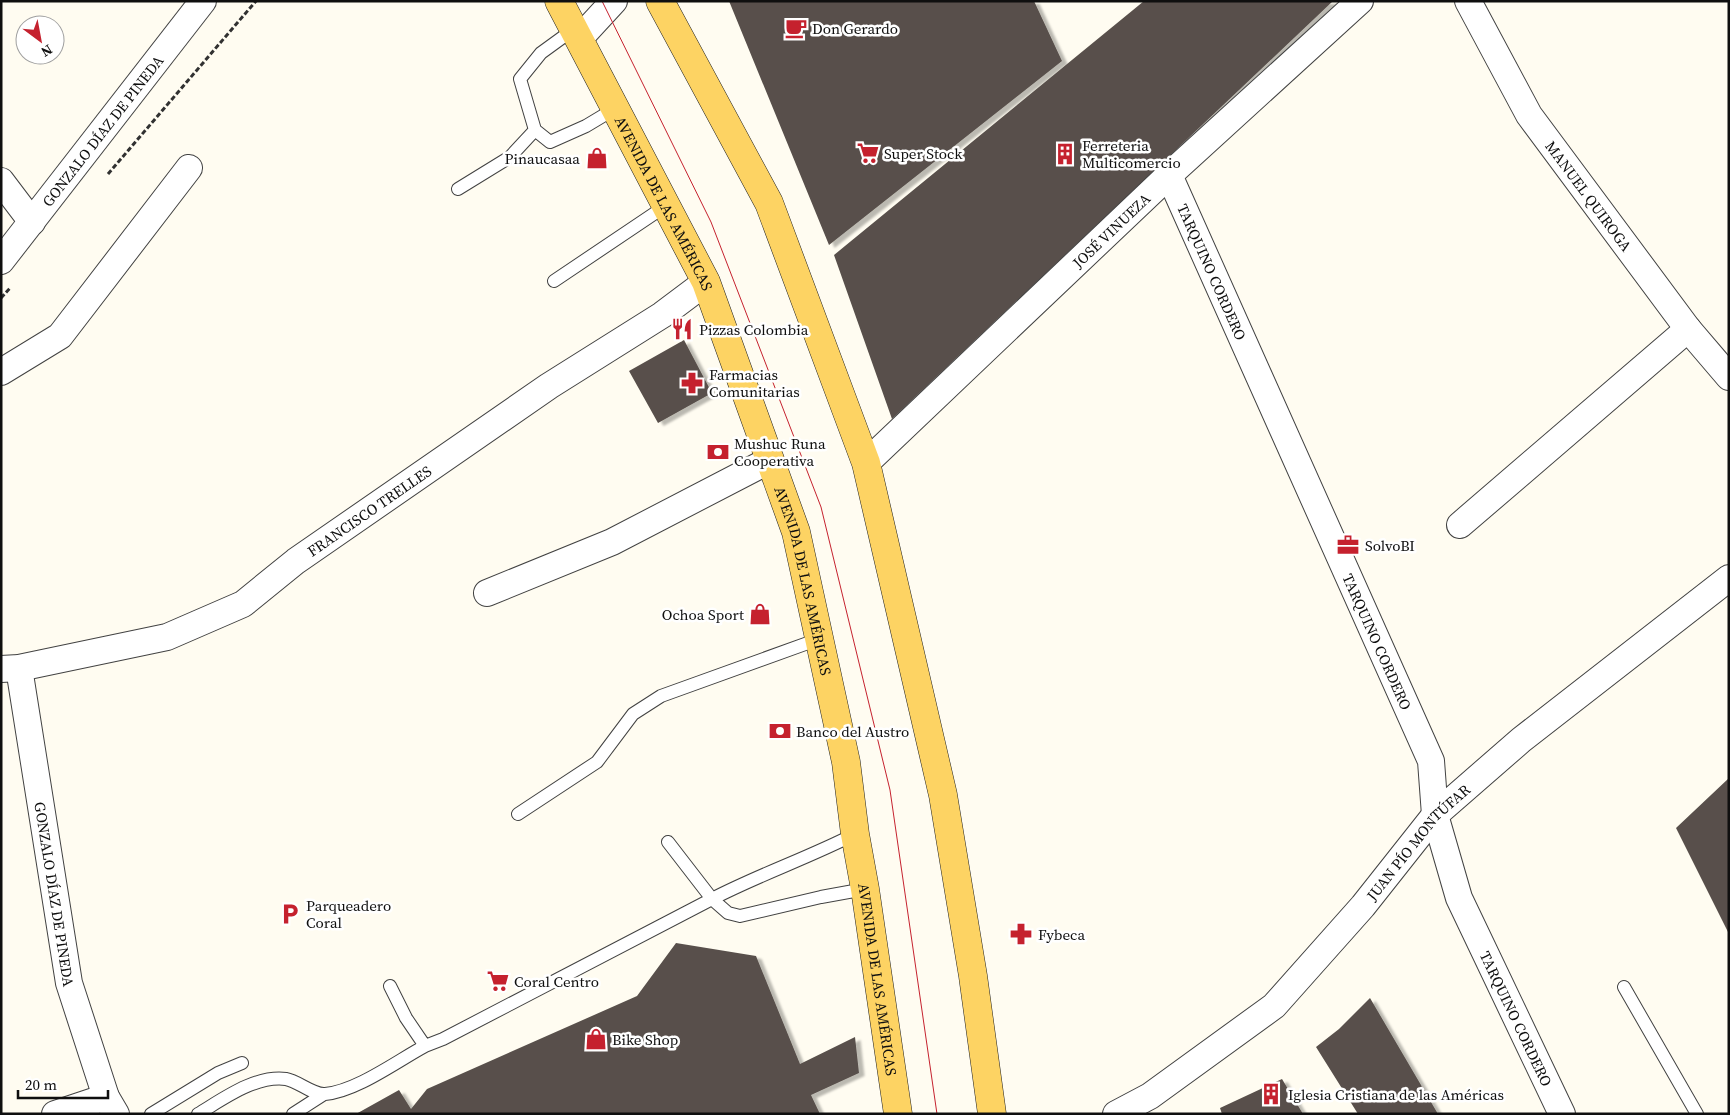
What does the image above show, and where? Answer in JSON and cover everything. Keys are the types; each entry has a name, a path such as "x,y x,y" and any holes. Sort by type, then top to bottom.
{"main road":[{"name":"AVENIDA DE LAS AMÉRICAS","path":"559,1 706,282 796,532 846,762 855,834 865,889 898,1114"},
{"path":"660,1 769,204 866,463 943,794 973,976 992,1114"}],"street":[{"name":"GONZALO DÍAZ DE PINEDA","path":"1,261 204,1"},
{"path":"577,34 614,1"},
{"name":"JOSÉ VINUEZA","path":"866,463 1169,175 1360,1"},
{"name":"MANUEL QUIROGA","path":"1468,1 1528,115 1688,329 1729,377"},
{"path":"1,372 60,336 189,168"},
{"name":"TARQUINO CORDERO","path":"1169,175 1431,761 1435,815 1459,898 1562,1114"},
{"path":"1,181 32,222"},
{"name":"FRANCISCO TRELLES","path":"10,669 167,637 243,604 296,562 549,386 662,315 706,282"},
{"path":"1460,525 1688,329"},
{"path":"487,594 612,542 770,460"},
{"name":"JUAN PÍO MONTÚFAR","path":"1116,1114 1150,1096 1274,1006 1363,906 1435,815 1521,740 1729,578"},
{"name":"GONZALO DÍAZ DE PINEDA","path":"10,669 69,983 111,1105"},
{"path":"55,1114 111,1105"}],"lane":[{"path":"577,34 541,53 520,79 534,130 550,142 586,126 616,108"},
{"path":"458,188 510,157 534,130"},
{"path":"554,281 667,205"},
{"path":"518,814 598,762 633,714 661,696 819,639"},
{"path":"293,1114 324,1094 355,1085 425,1046 444,1039 712,899 779,866 828,848 855,834"},
{"path":"668,842 712,899 728,913 740,916 865,889"},
{"path":"390,986 406,1018 425,1046"},
{"path":"1624,987 1697,1114"},
{"path":"151,1114 218,1072 242,1063"},
{"path":"198,1114 240,1090 274,1080 286,1079 324,1094"}],"path":[{"path":"103,179 256,1"},
{"path":"1,298 14,283"}],"building":[{"name":"Super Stock","path":"729,1 1034,1 1062,61 829,245"},
{"name":"Ferreteria Multicomercio","path":"1144,1 1333,1 892,419 834,255"},
{"path":"684,340 712,393 658,423 629,371"},
{"path":"1729,778 1729,934 1676,828"},
{"path":"676,943 756,956 800,1064 855,1037 859,1073 811,1095 820,1114 356,1114 399,1090 411,1109 427,1089 637,996"},
{"path":"1370,998 1438,1114 1358,1114 1316,1047 1339,1029"},
{"name":"Iglesia Cristiana de las Américas","path":"1282,1079 1303,1114 1222,1114 1220,1108"}],"tram line":[{"path":"602,1 711,222 821,507 890,790 937,1114"}],"place":[{"name":"Don Gerardo","path":"796,28"},
{"name":"Super Stock","path":"868,153"},
{"name":"Ferreteria Multicomercio","path":"1065,154"},
{"name":"Pinaucasaa","path":"597,158"},
{"name":"Pizzas Colombia","path":"682,329"},
{"name":"Farmacias Comunitarias","path":"692,383"},
{"name":"Mushuc Runa Cooperativa","path":"718,452"},
{"name":"SolvoBI","path":"1348,545"},
{"name":"Ochoa Sport","path":"760,614"},
{"name":"Banco del Austro","path":"780,731"},
{"name":"Parqueadero Coral","path":"290,914"},
{"name":"Fybeca","path":"1021,934"},
{"name":"Coral Centro","path":"498,981"},
{"name":"Bike Shop","path":"596,1039"},
{"name":"Iglesia Cristiana de las Américas","path":"1271,1094"}]}
